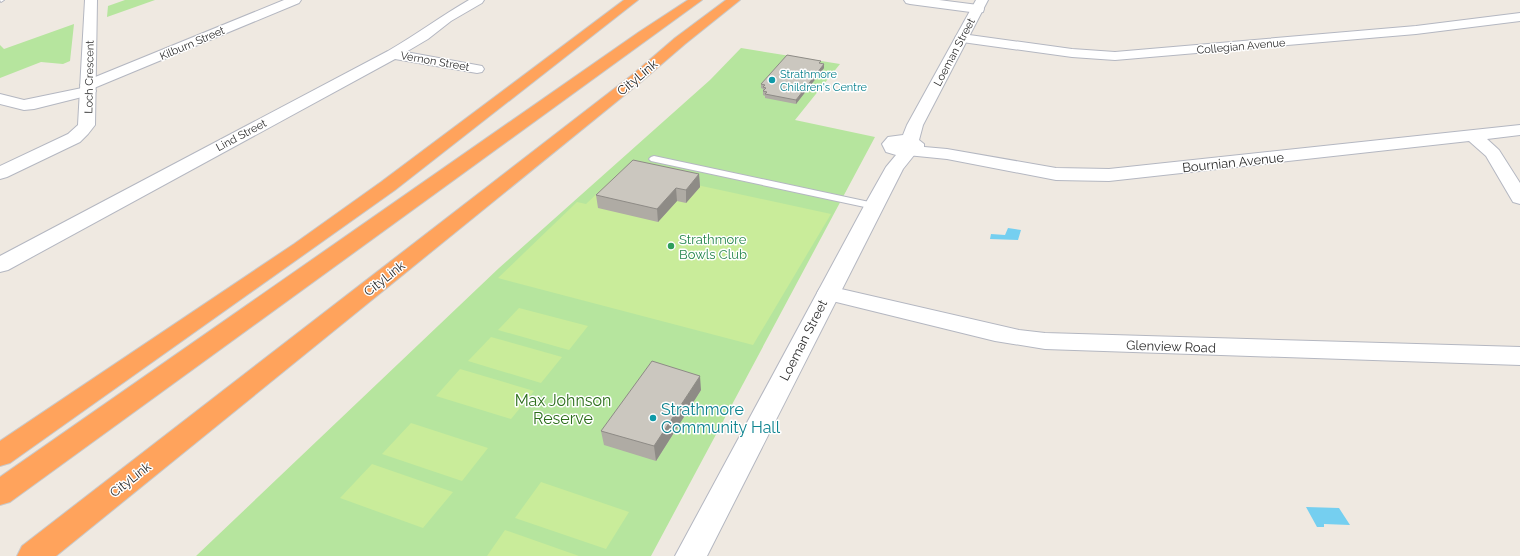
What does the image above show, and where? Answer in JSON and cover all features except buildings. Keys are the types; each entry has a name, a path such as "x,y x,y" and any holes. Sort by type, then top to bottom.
{"highway":[{"path":"0,455 301,248 381,191 632,0"},
{"path":"0,493 644,35 696,0"},
{"name":"CityLink","path":"33,556 636,78 680,41 734,0"}],"street":[{"name":"Loch Crescent","path":"0,173 74,138 83,131 88,124 91,0"},
{"name":"Kilburn Street","path":"38,104 88,88 107,78 295,0"},
{"name":"Lind Street","path":"0,265 393,54 423,36 446,18 478,0"},
{"path":"910,0 980,4"},
{"name":"Loeman Street","path":"691,556 828,293 907,147 980,4"},
{"name":"Collegian Avenue","path":"962,38 1072,53 1115,56 1416,30 1520,17"},
{"name":"Vernon Street","path":"393,54 477,69"},
{"path":"0,99 24,105 38,104 39,109 59,114"},
{"name":"Bournian Avenue","path":"907,147 1074,176 1109,175 1520,130"},
{"path":"1472,135 1493,154 1520,198"},
{"name":"Glenview Road","path":"828,293 995,333 1045,341 1520,356"}],"lane":[{"path":"654,159 874,206"}],"green space":[{"path":"125,0 155,0 107,17 108,6"},
{"path":"74,24 70,61 63,64 41,62 0,78 0,45 4,49"},
{"name":"Max Johnson Reserve","path":"741,48 840,64 795,120 875,137 651,556 196,556 499,268 710,80"},
{"name":"Strathmore Bowls Club","path":"623,169 831,214 753,345 498,278 577,202 586,204"},
{"path":"519,308 588,326 569,350 498,330"},
{"path":"491,337 562,357 541,383 468,361"},
{"path":"460,369 534,391 511,419 436,396"},
{"path":"411,423 488,448 462,481 382,454"},
{"path":"372,464 453,492 423,528 340,498"},
{"path":"541,482 629,512 606,549 515,518"},
{"path":"505,530 579,556 487,556"}],"water":[{"path":"1008,228 1021,230 1018,240 990,239 991,234 1005,235"},
{"path":"1306,507 1339,508 1350,525 1324,524 1324,527 1317,527"}],"place":[{"name":"Strathmore Children's Centre","path":"772,80"},
{"name":"Strathmore Bowls Club","path":"671,246"},
{"name":"Strathmore Community Hall","path":"653,418"}]}
